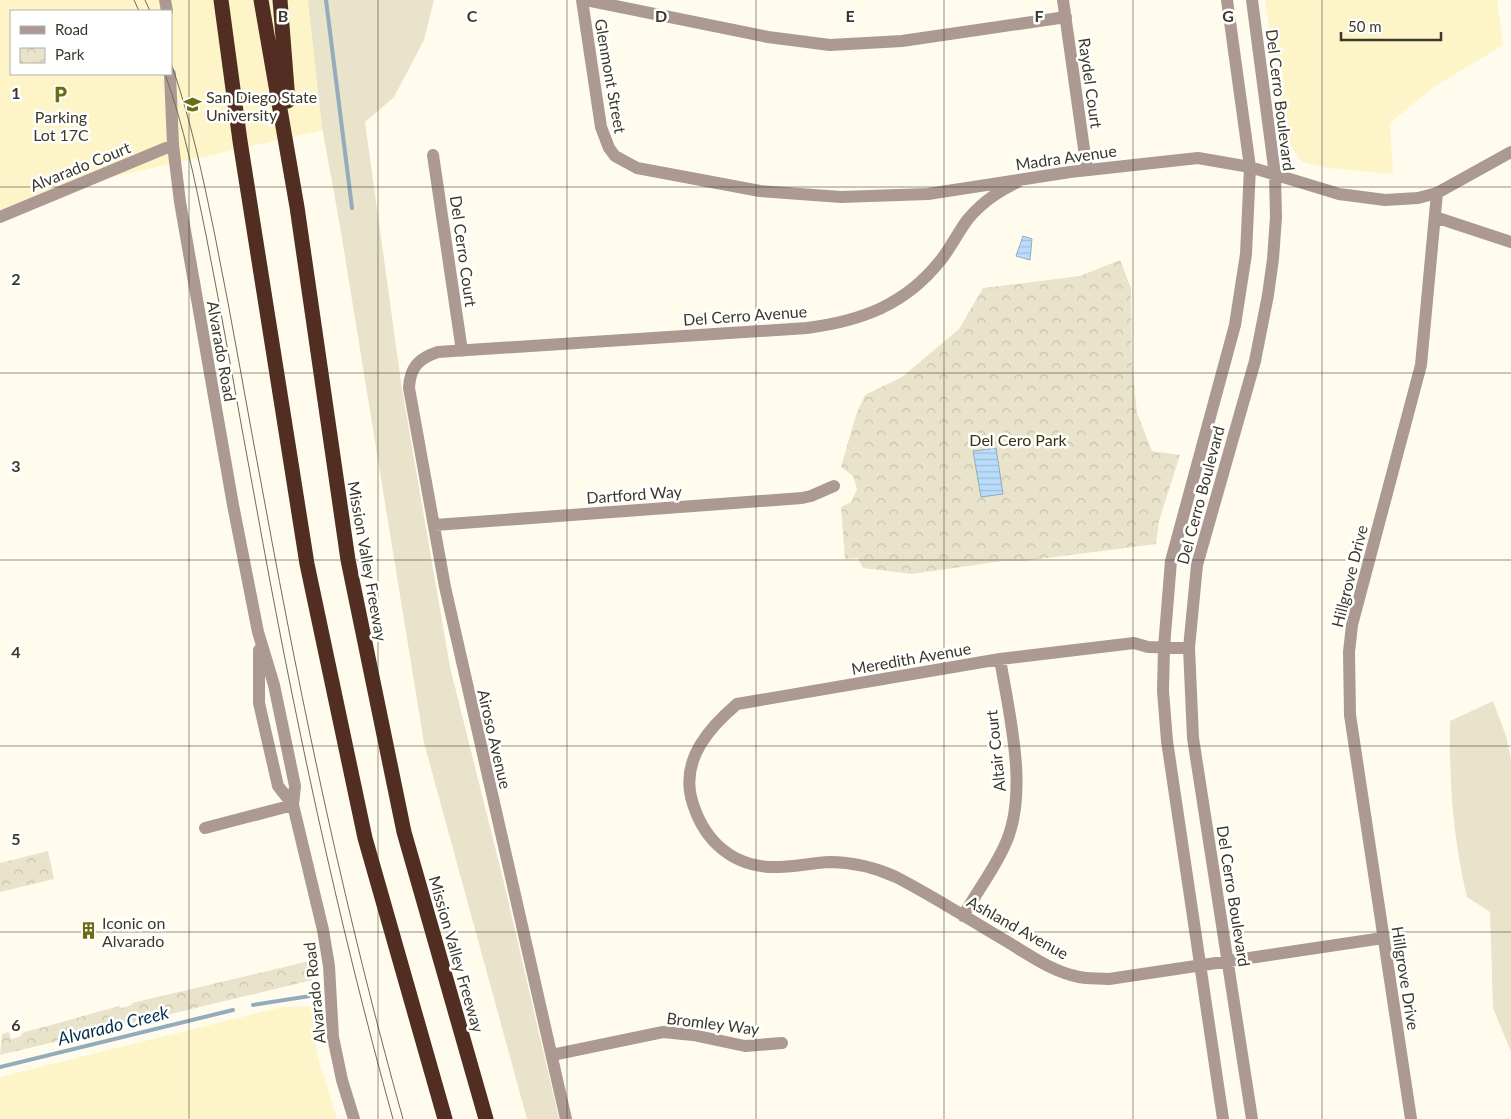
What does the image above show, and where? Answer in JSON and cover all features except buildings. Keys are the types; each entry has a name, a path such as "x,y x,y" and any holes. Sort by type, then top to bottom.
{"highway":[{"path":"212,0 228,47"},
{"path":"221,0 240,141 307,564 364,838 445,1119"},
{"name":"Mission Valley Freeway","path":"261,0 297,207 346,551 404,832 486,1119"},
{"path":"280,0 297,207"}],"street":[{"name":"Glenmont Street","path":"582,0 601,127 607,144 615,156"},
{"path":"586,0 768,37 830,45 902,40 1066,17"},
{"name":"Raydel Court","path":"1063,0 1087,170"},
{"name":"Del Cerro Boulevard","path":"1223,1119 1167,741 1163,691 1164,647 1171,561 1235,325 1246,254 1250,167 1227,0"},
{"name":"Del Cerro Boulevard","path":"1252,0 1275,175 1276,217 1268,296 1255,361 1197,565 1189,648 1193,738 1252,1119"},
{"name":"Alvarado Road","path":"170,75 173,145 180,202 232,505 258,632 274,685 295,786 293,805 323,930 329,966 333,1037 342,1080 354,1119"},
{"name":"Alvarado Court","path":"0,217 173,145"},
{"name":"Madra Avenue","path":"615,156 637,168 760,191 803,195 868,197 928,194 1087,170 1198,158 1250,167 1339,194 1385,200 1418,198 1437,193 1511,152"},
{"name":"Del Cerro Court","path":"433,156 462,351"},
{"name":"Del Cerro Avenue","path":"416,364 438,352 807,328 850,321 885,307 916,285 942,259 978,208 990,197 1024,179"},
{"name":"Hillgrove Drive","path":"1411,1119 1350,715 1349,652 1352,625 1421,365 1437,193"},
{"path":"1435,217 1511,242"},
{"name":"Airoso Avenue","path":"416,364 409,377 409,388 457,642 566,1119"},
{"name":"Dartford Way","path":"435,525 802,498 812,496 834,486"},
{"name":"Alvarado Road","path":"258,632 259,703 278,786 293,805"},
{"name":"Meredith Avenue","path":"689,786 693,761 700,743 716,722 737,704 1000,659 1134,643 1189,648"},
{"name":"Altair Court","path":"963,916 1005,846 1016,808 1017,775 1000,659"},
{"name":"Ashland Avenue","path":"689,786 696,816 704,832 731,856 756,865 771,867 832,862 864,866 895,877 1048,966 1078,977 1109,978 1383,938"},
{"path":"205,828 293,805"},
{"name":"Bromley Way","path":"552,1055 663,1032 694,1035 745,1046 761,1047 782,1043"}],"shaded area":[{"name":"San Diego State University","path":"0,0 434,0 394,97 365,121 76,185 0,217"},
{"path":"1265,0 1497,0 1503,45 1431,89 1390,123 1393,174 1327,168 1302,162 1285,138"},
{"path":"311,1006 318,1058 337,1119 0,1119 0,1077 282,1007"}],"green space":[{"path":"308,0 434,0 424,40 394,97 365,122 402,389 450,667 504,883 559,1119 527,1119 424,743 340,226 322,127"},
{"name":"Del Cero Park","path":"1120,260 1131,288 1132,365 1137,413 1152,451 1180,455 1159,521 1156,544 1024,561 1002,561 912,574 863,568 858,558 845,559 841,507 851,502 857,489 853,476 841,467 856,415 865,395 902,377 959,329 983,288 1080,276"},
{"path":"1493,701 1506,736 1511,759 1511,1052 1493,1008 1490,912 1467,897 1458,854 1451,788 1450,721"},
{"path":"48,851 54,879 0,892 0,863"},
{"path":"310,961 312,980 0,1055 2,1034 9,1032 11,1039 19,1037 24,1032 120,1006 121,1008 132,1005 132,1003"}],"water":[{"path":"1023,236 1032,239 1030,260 1016,256"},
{"path":"996,448 1003,494 981,497 973,451"}],"waterway":[{"path":"326,0 352,208"},
{"name":"Alvarado Creek","path":"253,1005 310,996"},
{"name":"Alvarado Creek","path":"0,1067 233,1010"}],"tram line":[{"path":"134,0 139,10"},
{"path":"145,0 150,10"},
{"path":"172,66 191,127 201,170 310,736 344,890 403,1119"},
{"path":"165,75 183,134 202,215 270,582 317,814 353,967 393,1119"}],"place":[{"name":"Parking Lot 17C","path":"61,95"},
{"name":"San Diego State University","path":"192,105"},
{"name":"Iconic on Alvarado","path":"88,931"}]}
